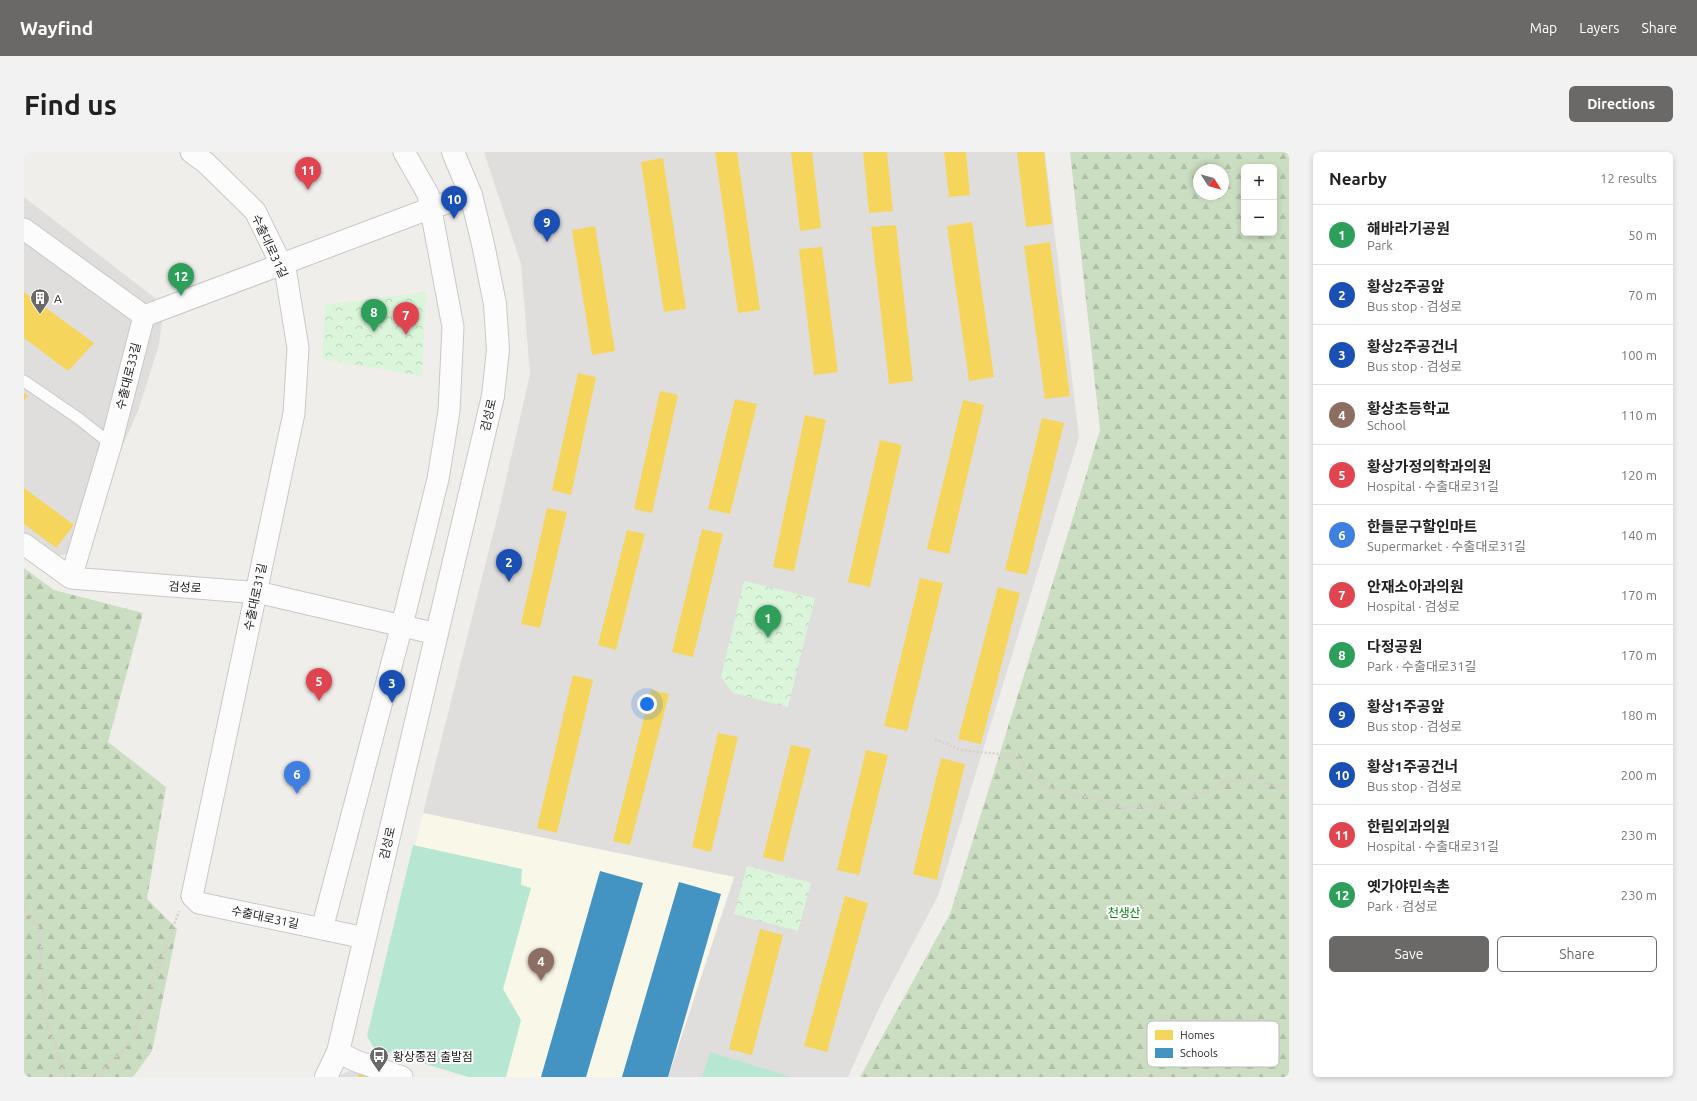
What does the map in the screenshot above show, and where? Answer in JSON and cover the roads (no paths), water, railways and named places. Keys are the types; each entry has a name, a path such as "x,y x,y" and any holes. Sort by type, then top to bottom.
{"street":[{"name":"수출대로31길","path":"190,152 206,163 255,211 286,274 298,348 294,406 192,896 199,903 365,938"},
{"path":"322,929 402,625 438,479 449,411 453,327 428,194 404,152"},
{"name":"검성로","path":"326,1077 338,1052 493,396 498,350 495,304 471,195 454,152"},
{"path":"24,229 144,316 431,208 471,195"},
{"name":"수출대로33길","path":"71,578 111,444 144,316"},
{"path":"24,544 71,578"},
{"name":"검성로","path":"71,578 256,592 437,634"},
{"path":"338,1052 356,1061 402,1077"}],"lane":[{"path":"24,381 78,418 111,444"}],"place":[{"name":"한림외과의원","path":"308,190"},
{"name":"황상1주공건너","path":"454,219"},
{"name":"황상1주공앞","path":"547,242"},
{"name":"옛가야민속촌","path":"181,296"},
{"name":"A","path":"40,315"},
{"name":"다정공원","path":"374,332"},
{"name":"안재소아과의원","path":"406,335"},
{"name":"황상2주공앞","path":"509,582"},
{"name":"해바라기공원","path":"768,638"},
{"name":"황상가정의학과의원","path":"319,701"},
{"name":"황상2주공건너","path":"392,703"},
{"name":"한들문구할인마트","path":"297,794"},
{"name":"황상초등학교","path":"541,981"},
{"name":"황상종점 출발점","path":"379,1073"}],"park label":[{"name":"천생산","path":"1124,912"}]}
